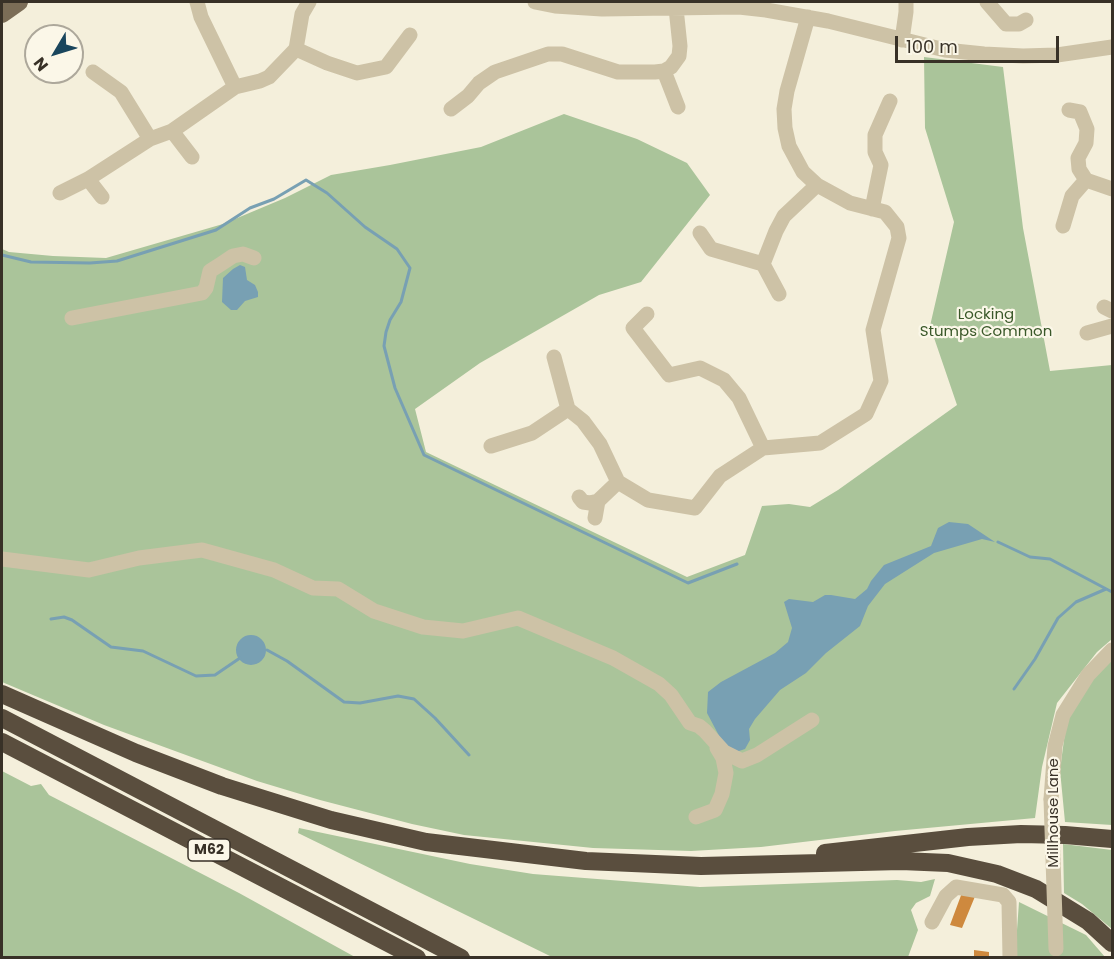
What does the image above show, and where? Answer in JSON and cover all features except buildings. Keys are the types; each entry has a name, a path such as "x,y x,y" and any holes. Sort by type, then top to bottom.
{"highway":[{"path":"2,694 136,753 222,786 331,820 426,842 586,861 737,866 901,861 948,863 997,874 1036,890 1088,921 1113,943"},
{"name":"M62","path":"2,718 461,957"},
{"name":"M62","path":"2,742 417,957"},
{"path":"668,864 815,854 1021,834 1113,839"}],"main road":[{"path":"2,14 19,2"}],"street":[{"path":"197,2 201,17 235,87"},
{"path":"60,193 150,140 172,131 235,87 269,77 296,49 302,14 309,2"},
{"path":"535,2 555,6 748,8 808,16 945,50 1023,56 1070,54 1113,47"},
{"path":"902,40 906,2"},
{"path":"987,2 1002,28 1026,20"},
{"path":"451,109 468,96 479,83 495,72 548,54 562,54 618,72 664,71 671,67 679,56 676,8"},
{"path":"554,357 568,409 583,421 600,444 618,482 648,500 695,508 720,476 763,448 820,443 866,414 880,381 873,330 899,238 897,227 885,212 850,203 817,185 803,172 795,159 785,128 784,110 808,16"},
{"path":"296,49 357,73 386,66 410,36"},
{"path":"664,71 678,107"},
{"path":"93,72 122,92 150,140"},
{"path":"872,209 881,165 875,152 875,135 890,101"},
{"path":"1070,110 1080,112 1086,129 1086,143 1078,158 1079,169 1086,180 1113,189"},
{"path":"172,131 192,157"},
{"path":"88,178 102,197"},
{"path":"1063,226 1072,196 1086,180"},
{"path":"763,264 784,216 817,185"},
{"path":"700,233 711,249 763,264 779,294"},
{"path":"72,318 202,292 206,288 210,271 216,267 233,256 243,254 254,258"},
{"path":"647,314 633,328 669,375 700,368 724,380 739,398 763,448"},
{"path":"1087,333 1113,326"},
{"path":"491,446 532,434 568,409"},
{"path":"595,518 598,501 618,482"},
{"path":"579,497 583,502 598,501"},
{"path":"2,560 89,570 139,558 202,550 274,570 313,588 338,589 374,612 423,627 464,631 518,618 613,658 659,684 690,723 705,731 723,758 726,773 725,784 715,810 696,817"},
{"name":"Millhouse Lane","path":"1057,953 1051,799 1055,746 1063,715 1088,675 1113,650"},
{"path":"716,745 733,758 750,759 812,720"},
{"path":"932,922 946,896 956,887 1003,895 1010,902 1010,957"}],"green space":[{"name":"Locking Stumps Common","path":"924,57 1003,67 1023,228 1050,371 1112,365 1112,639 1097,652 1057,703 1042,767 1035,818 895,831 761,847 691,851 593,848 464,835 320,800 257,781 104,725 2,682 2,249 9,252 53,256 106,258 223,224 285,198 331,175 481,147 564,114 637,139 687,163 710,195 641,282 599,295 480,363 415,409 426,452 687,577 745,555 762,506 789,504 810,507 838,490 957,405 930,326 954,222 925,128"},
{"path":"1112,658 1112,825 1065,822 1060,770 1067,717 1097,671"},
{"path":"2,771 31,786 41,784 49,795 239,893 355,957 2,957"},
{"path":"299,828 470,864 533,874 700,887 897,880 921,882 935,879 930,896 916,903 911,910 918,930 908,957 552,957 298,833"},
{"path":"1063,844 1112,850 1112,929 1082,904 1064,893"},
{"path":"1019,902 1086,935 1105,957 1015,958"}],"water":[{"path":"240,265 245,267 247,280 255,285 258,297 245,301 237,310 231,310 222,302 223,278"},
{"path":"949,522 968,524 995,542 982,539 934,553 885,584 868,606 860,626 826,653 806,673 780,690 755,719 749,729 750,740 745,749 736,752 725,747 707,713 708,692 721,682 775,653 788,642 792,628 784,602 789,599 813,602 825,595 855,599 867,589 884,565 931,546 938,528"},
{"path":"251,635 261,640 266,650 261,660 251,665 241,660 236,650 241,640"}],"waterway":[{"path":"2,255 31,262 117,261 216,230 250,208 274,199 306,180 327,193 365,227 397,249 410,268 401,302 390,320 384,346 395,388 424,455 688,583 737,564"},
{"path":"998,542 1030,557 1050,559 1112,592"},
{"path":"1014,689 1035,659 1058,618 1076,602 1106,589"},
{"path":"51,619 64,617 72,620 111,647 143,651 196,676 215,675 240,658"},
{"path":"267,650 287,661 344,702 360,703 398,696 414,699 469,755"}]}
